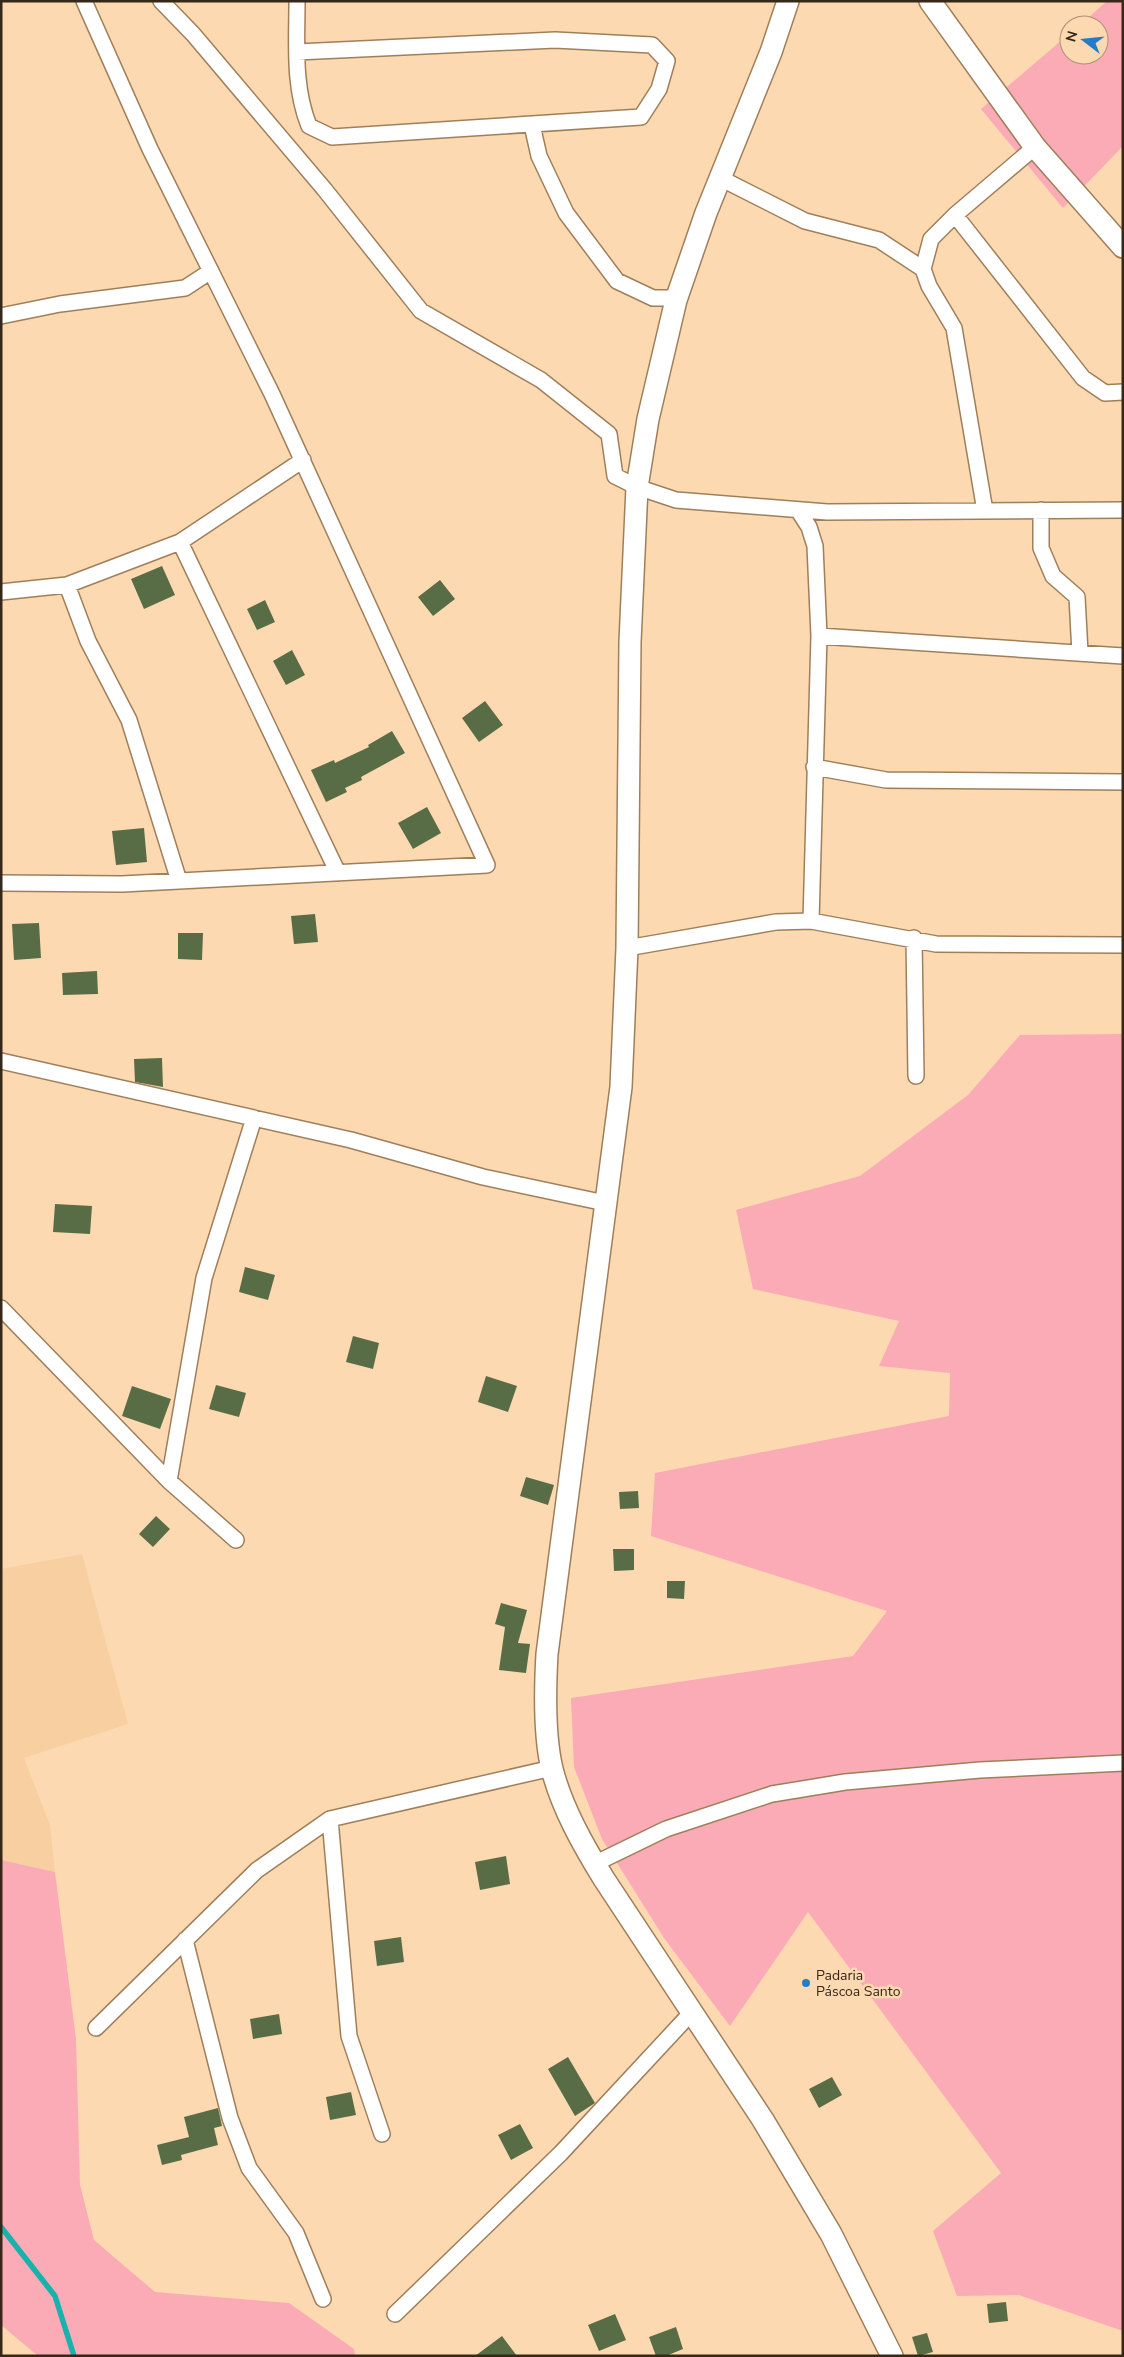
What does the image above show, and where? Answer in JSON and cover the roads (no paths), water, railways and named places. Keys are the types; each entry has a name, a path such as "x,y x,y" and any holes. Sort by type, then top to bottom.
{"street":[{"path":"1,883 122,884 487,865 303,460 150,149 84,1"},
{"path":"161,1 193,34 319,183 421,312 541,380 602,428 609,434 616,476 637,487 676,500 798,510 828,512 1123,510"},
{"path":"296,1 296,74 301,106 309,126 332,137 641,117 659,89 667,60 652,45 555,40 297,52"},
{"path":"788,1 771,52 720,178 676,300 648,419 637,487 630,642 627,948 621,1087 547,1654 545,1700 552,1768 568,1813 594,1864 763,2120 831,2234 892,2356"},
{"path":"930,1 1035,147 1123,247"},
{"path":"532,125 539,156 566,214 617,281 653,298 676,300"},
{"path":"985,511 954,328 929,286 923,269 931,240 955,215 1035,147"},
{"path":"720,178 805,221 878,240 923,269"},
{"path":"955,215 1084,378 1105,393 1123,392"},
{"path":"1,316 60,304 185,288 211,270"},
{"path":"1,592 67,585 180,542 303,460"},
{"path":"798,510 809,527 815,546 819,636 811,921"},
{"path":"1041,510 1041,548 1053,576 1077,598 1080,653"},
{"path":"180,542 338,873"},
{"path":"67,585 88,641 129,720 179,881"},
{"path":"819,636 1123,656"},
{"path":"814,767 886,780 1123,782"},
{"path":"627,948 776,922 811,921 854,927 883,935 914,938 936,944 1123,946"},
{"path":"914,938 916,1076"},
{"path":"1,1061 350,1140 483,1177 605,1203"},
{"path":"169,1481 204,1278 254,1118"},
{"path":"1,1308 169,1481 236,1540"},
{"path":"594,1864 666,1829 772,1794 845,1782 980,1770 1123,1763"},
{"path":"96,2028 256,1870 330,1819 552,1768"},
{"path":"330,1819 349,2036 382,2134"},
{"path":"185,1940 230,2118 249,2168 296,2233 324,2299"},
{"path":"395,2314 561,2153 692,2012"}],"waterway":[{"path":"1,2227 55,2296 74,2356"}],"place":[{"name":"Padaria Páscoa Santo","path":"806,1983"}]}
